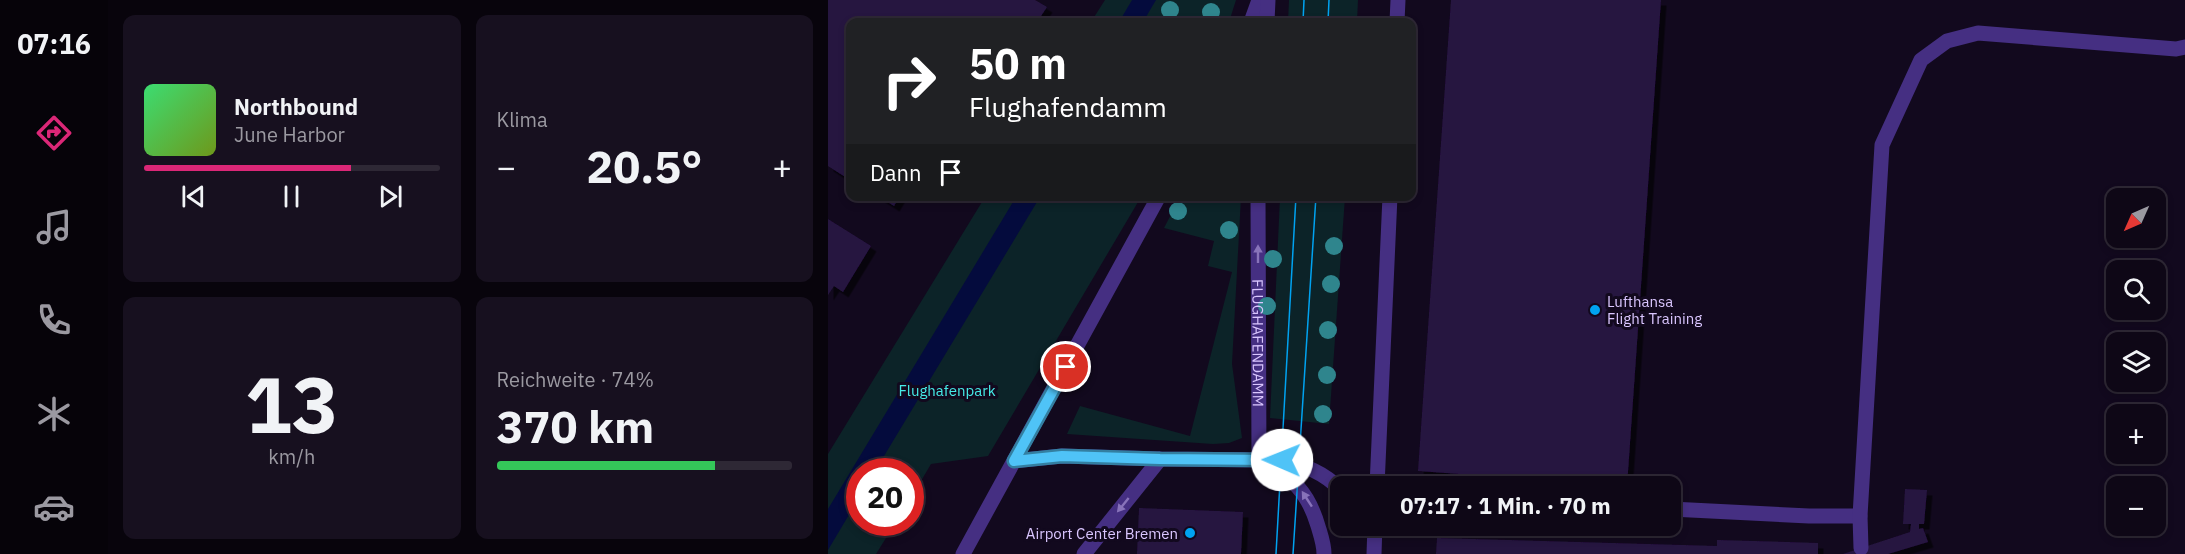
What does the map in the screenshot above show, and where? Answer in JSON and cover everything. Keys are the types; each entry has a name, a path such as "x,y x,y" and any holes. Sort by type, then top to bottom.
{"street":[{"path":"1252,18 1259,0"},
{"path":"1267,18 1268,0"},
{"path":"1397,18 1398,0"},
{"path":"1860,548 1882,145 1922,60 1947,41 1978,33 2185,48"},
{"path":"963,554 1159,201"},
{"name":"FLUGHAFENDAMM","path":"1258,201 1259,459"},
{"path":"1377,476 1390,201"},
{"path":"1014,461 1062,456 1282,460 1300,464 1330,480"},
{"path":"1084,554 1160,459"},
{"path":"1259,459 1281,471 1298,485 1313,509 1324,554"},
{"path":"1681,510 1809,516 1860,516"}],"green space":[{"path":"1105,0 1236,0 1230,18 1094,18"},
{"path":"1289,0 1358,0 1357,18 1288,18"},
{"name":"Flughafenpark","path":"983,201 1139,201 988,456 931,464 924,476 924,458 846,458 846,536 887,536 876,554 828,554 828,454"},
{"path":"1178,201 1241,201 1232,364 1242,438 1229,443 1213,444 1067,434 1080,406 1190,436 1232,272 1208,266 1214,241 1164,228"},
{"path":"1280,201 1345,201 1329,424 1270,418"}],"shaded area":[{"path":"1132,0 1156,0 1145,18 1121,18"},
{"path":"1014,201 1038,201 883,458 859,458"},
{"path":"846,479 846,520 828,550 828,509"}],"building":[{"path":"828,0 1035,0 1047,7 1040,18 846,18 846,177 828,166"},
{"path":"1451,0 1661,0 1628,476 1488,476 1418,471"},
{"path":"886,201 897,201 894,206"},
{"path":"828,219 871,246 843,292 834,286 828,295"},
{"path":"1905,489 1927,490 1924,524 1919,524 1919,529 1923,528 1928,542 1888,554 1843,554 1910,532 1911,524 1903,524"},
{"name":"Airport Center Bremen","path":"1139,508 1243,512 1241,554 1137,554"},
{"path":"1437,538 1717,546 1717,540 1818,543 1818,554 1436,554"}],"tram line":[{"path":"1303,18 1304,0"},
{"path":"1328,18 1329,0"},
{"path":"1276,554 1296,201"},
{"path":"1293,554 1316,201"}],"place":[{"name":"Lufthansa Flight Training","path":"1595,310"},
{"name":"Airport Center Bremen","path":"1190,533"}],"route":[{"path":"1066,367 1014,461 1062,456 1282,460"}]}
